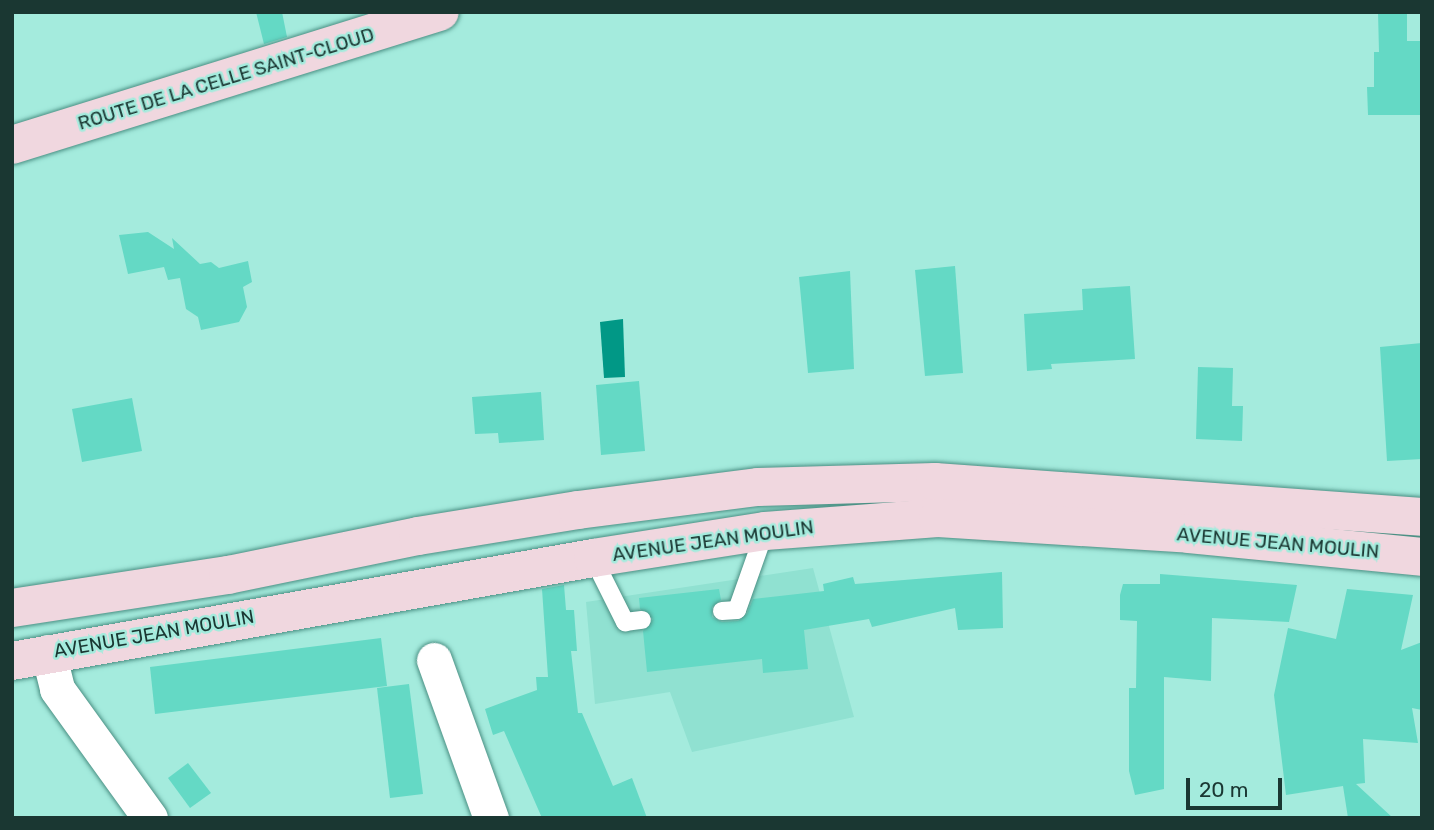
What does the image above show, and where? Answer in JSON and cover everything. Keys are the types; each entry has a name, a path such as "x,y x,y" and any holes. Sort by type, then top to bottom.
{"main road":[{"name":"ROUTE DE LA CELLE SAINT-CLOUD","path":"12,145 440,12"},
{"name":"AVENUE JEAN MOULIN","path":"12,608 228,575 418,536 578,510 758,486 935,482 1422,517"},
{"name":"AVENUE JEAN MOULIN","path":"30,656 593,558 765,531 938,518 1189,534 1422,557"}],"street":[{"path":"30,656 150,818"},
{"path":"434,660 491,818"}],"lane":[{"path":"722,611 737,610 765,531"},
{"path":"593,558 625,622 642,620"}],"shaded area":[{"path":"623,319 625,377 604,378 600,322"},
{"path":"813,568 854,717 692,752 670,692 595,704 586,602"}],"building":[{"path":"256,12 282,12 287,37 264,44"},
{"path":"1378,12 1407,12 1407,41 1422,41 1422,115 1368,115 1367,87 1374,87 1374,52 1379,52"},
{"path":"148,232 174,249 172,238 200,264 211,262 219,268 248,261 252,282 243,287 247,307 239,322 201,330 198,317 186,309 180,278 168,280 164,267 128,274 119,235"},
{"path":"955,266 963,373 925,376 915,270"},
{"path":"850,271 854,369 808,373 799,277"},
{"path":"1130,286 1135,359 1051,364 1052,369 1027,371 1024,314 1083,310 1082,289"},
{"path":"1422,343 1422,459 1387,461 1380,347"},
{"path":"1198,367 1233,368 1232,406 1243,406 1242,441 1196,439"},
{"path":"639,381 645,451 601,455 596,385"},
{"path":"541,392 544,440 499,443 498,433 475,434 472,397"},
{"path":"132,398 142,451 82,462 72,409"},
{"path":"1002,572 1003,628 958,630 955,608 872,627 869,619 804,630 808,669 763,673 762,659 647,672 643,631 653,619 640,609 639,598 719,589 721,600 712,607 712,617 722,622 738,621 747,614 753,599 824,591 823,584 853,577 855,584"},
{"path":"1160,574 1297,585 1289,622 1212,618 1211,681 1164,677 1164,789 1135,795 1129,771 1129,688 1136,688 1137,621 1120,620 1120,595 1123,584 1160,584"},
{"path":"564,585 566,610 574,610 577,651 571,651 578,713 582,713 613,786 632,778 647,818 542,818 504,731 493,735 485,709 537,690 536,677 548,677 542,589"},
{"path":"1347,589 1413,595 1401,650 1422,642 1422,710 1412,708 1418,743 1363,739 1365,783 1356,784 1393,818 1348,818 1343,786 1286,795 1274,695 1288,628 1336,639"},
{"path":"381,638 387,686 155,714 150,667"},
{"path":"409,684 423,794 390,798 377,688"},
{"path":"188,763 211,793 190,808 168,778"}]}
